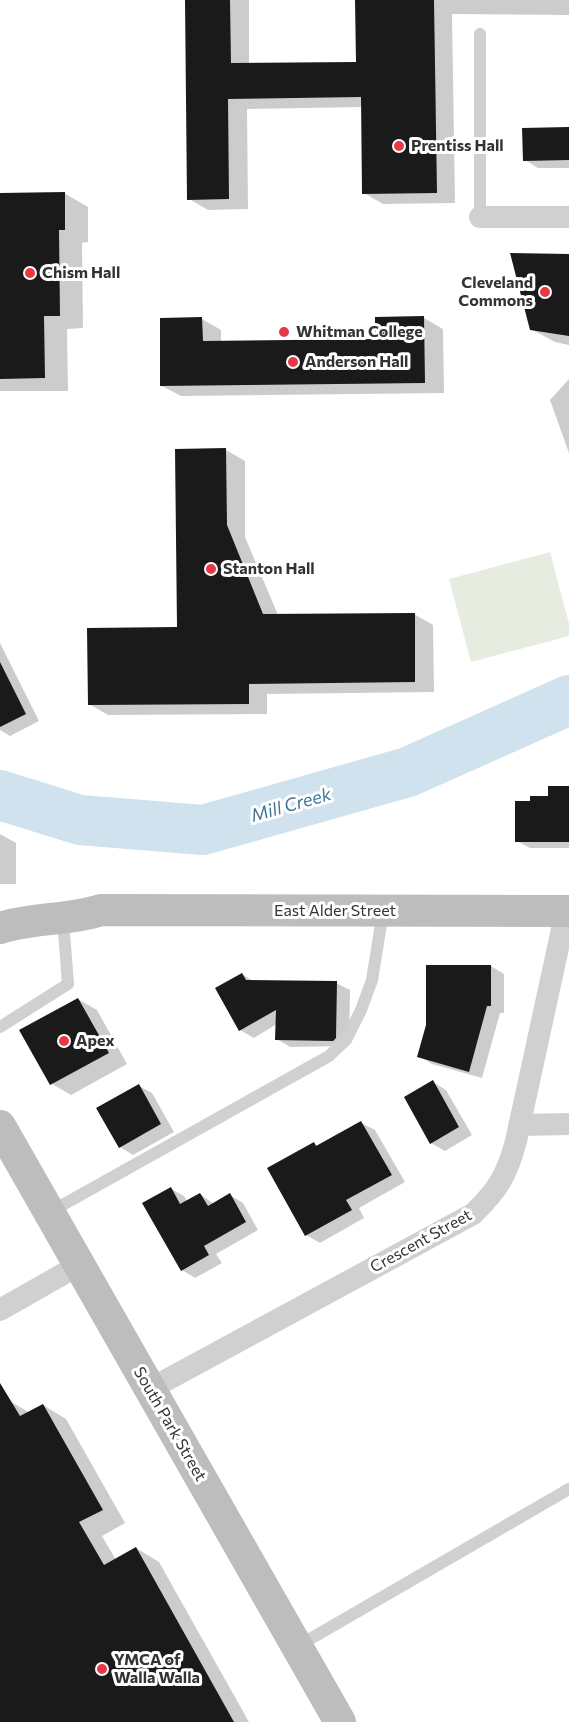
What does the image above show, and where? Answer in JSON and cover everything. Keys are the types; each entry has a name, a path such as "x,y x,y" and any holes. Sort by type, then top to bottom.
{"main road":[{"name":"East Alder Street","path":"0,907 80,898 101,910"},
{"name":"East Alder Street","path":"0,928 83,916 101,910 567,911"},
{"name":"South Park Street","path":"0,1126 340,1722"}],"street":[{"path":"480,217 569,217"},
{"name":"Crescent Street","path":"150,1389 473,1214 493,1195 507,1172 567,911"},
{"path":"519,1125 569,1124"},
{"path":"0,1310 80,1266"}],"lane":[{"path":"480,34 480,217"},
{"path":"49,1212 329,1056 346,1040 372,980 383,911"},
{"path":"0,1027 68,984 63,918"},
{"path":"297,1647 569,1489"}],"shaded area":[{"path":"550,552 569,624 569,636 471,662 449,579"}],"building":[{"name":"Prentiss Hall","path":"185,0 230,0 231,63 356,62 355,0 434,0 437,193 362,194 361,97 228,99 229,199 187,200"},
{"path":"569,127 569,160 523,161 522,128"},
{"name":"Chism Hall","path":"65,192 65,230 59,230 60,316 44,316 45,378 0,379 0,193"},
{"name":"Cleveland Commons","path":"510,253 569,254 569,336 530,330"},
{"name":"Anderson Hall","path":"424,316 425,383 160,386 160,318 202,317 203,341 375,339 375,317"},
{"name":"Stanton Hall","path":"226,448 227,525 263,614 415,613 415,682 249,684 249,704 88,705 87,628 177,627 175,449"},
{"path":"0,662 26,714 0,727"},
{"path":"548,786 569,786 569,842 515,842 515,801 530,801 530,796 548,796"},
{"path":"426,965 491,965 491,1006 487,1006 469,1072 417,1057 426,1025"},
{"path":"242,973 246,980 337,981 336,1038 333,1041 275,1040 276,1010 239,1031 215,988"},
{"name":"Apex","path":"78,998 109,1053 50,1085 19,1030"},
{"path":"433,1080 459,1127 430,1144 404,1097"},
{"path":"139,1084 161,1124 119,1148 96,1108"},
{"path":"361,1121 392,1175 346,1200 352,1210 305,1236 267,1168 314,1142 316,1146"},
{"path":"171,1187 180,1204 200,1193 208,1206 230,1193 246,1222 204,1246 209,1255 181,1271 142,1203"},
{"name":"YMCA of Walla Walla","path":"0,1383 20,1416 43,1404 103,1510 79,1522 104,1565 136,1547 234,1722 0,1722"}],"waterway":[{"name":"Mill Creek","path":"0,795 80,820 203,830 408,772 569,700"}],"place":[{"name":"Prentiss Hall","path":"399,146"},
{"name":"Chism Hall","path":"30,273"},
{"name":"Cleveland Commons","path":"545,292"},
{"name":"Whitman College","path":"284,332"},
{"name":"Anderson Hall","path":"293,362"},
{"name":"Stanton Hall","path":"211,569"},
{"name":"Apex","path":"64,1041"},
{"name":"YMCA of Walla Walla","path":"102,1669"}]}
